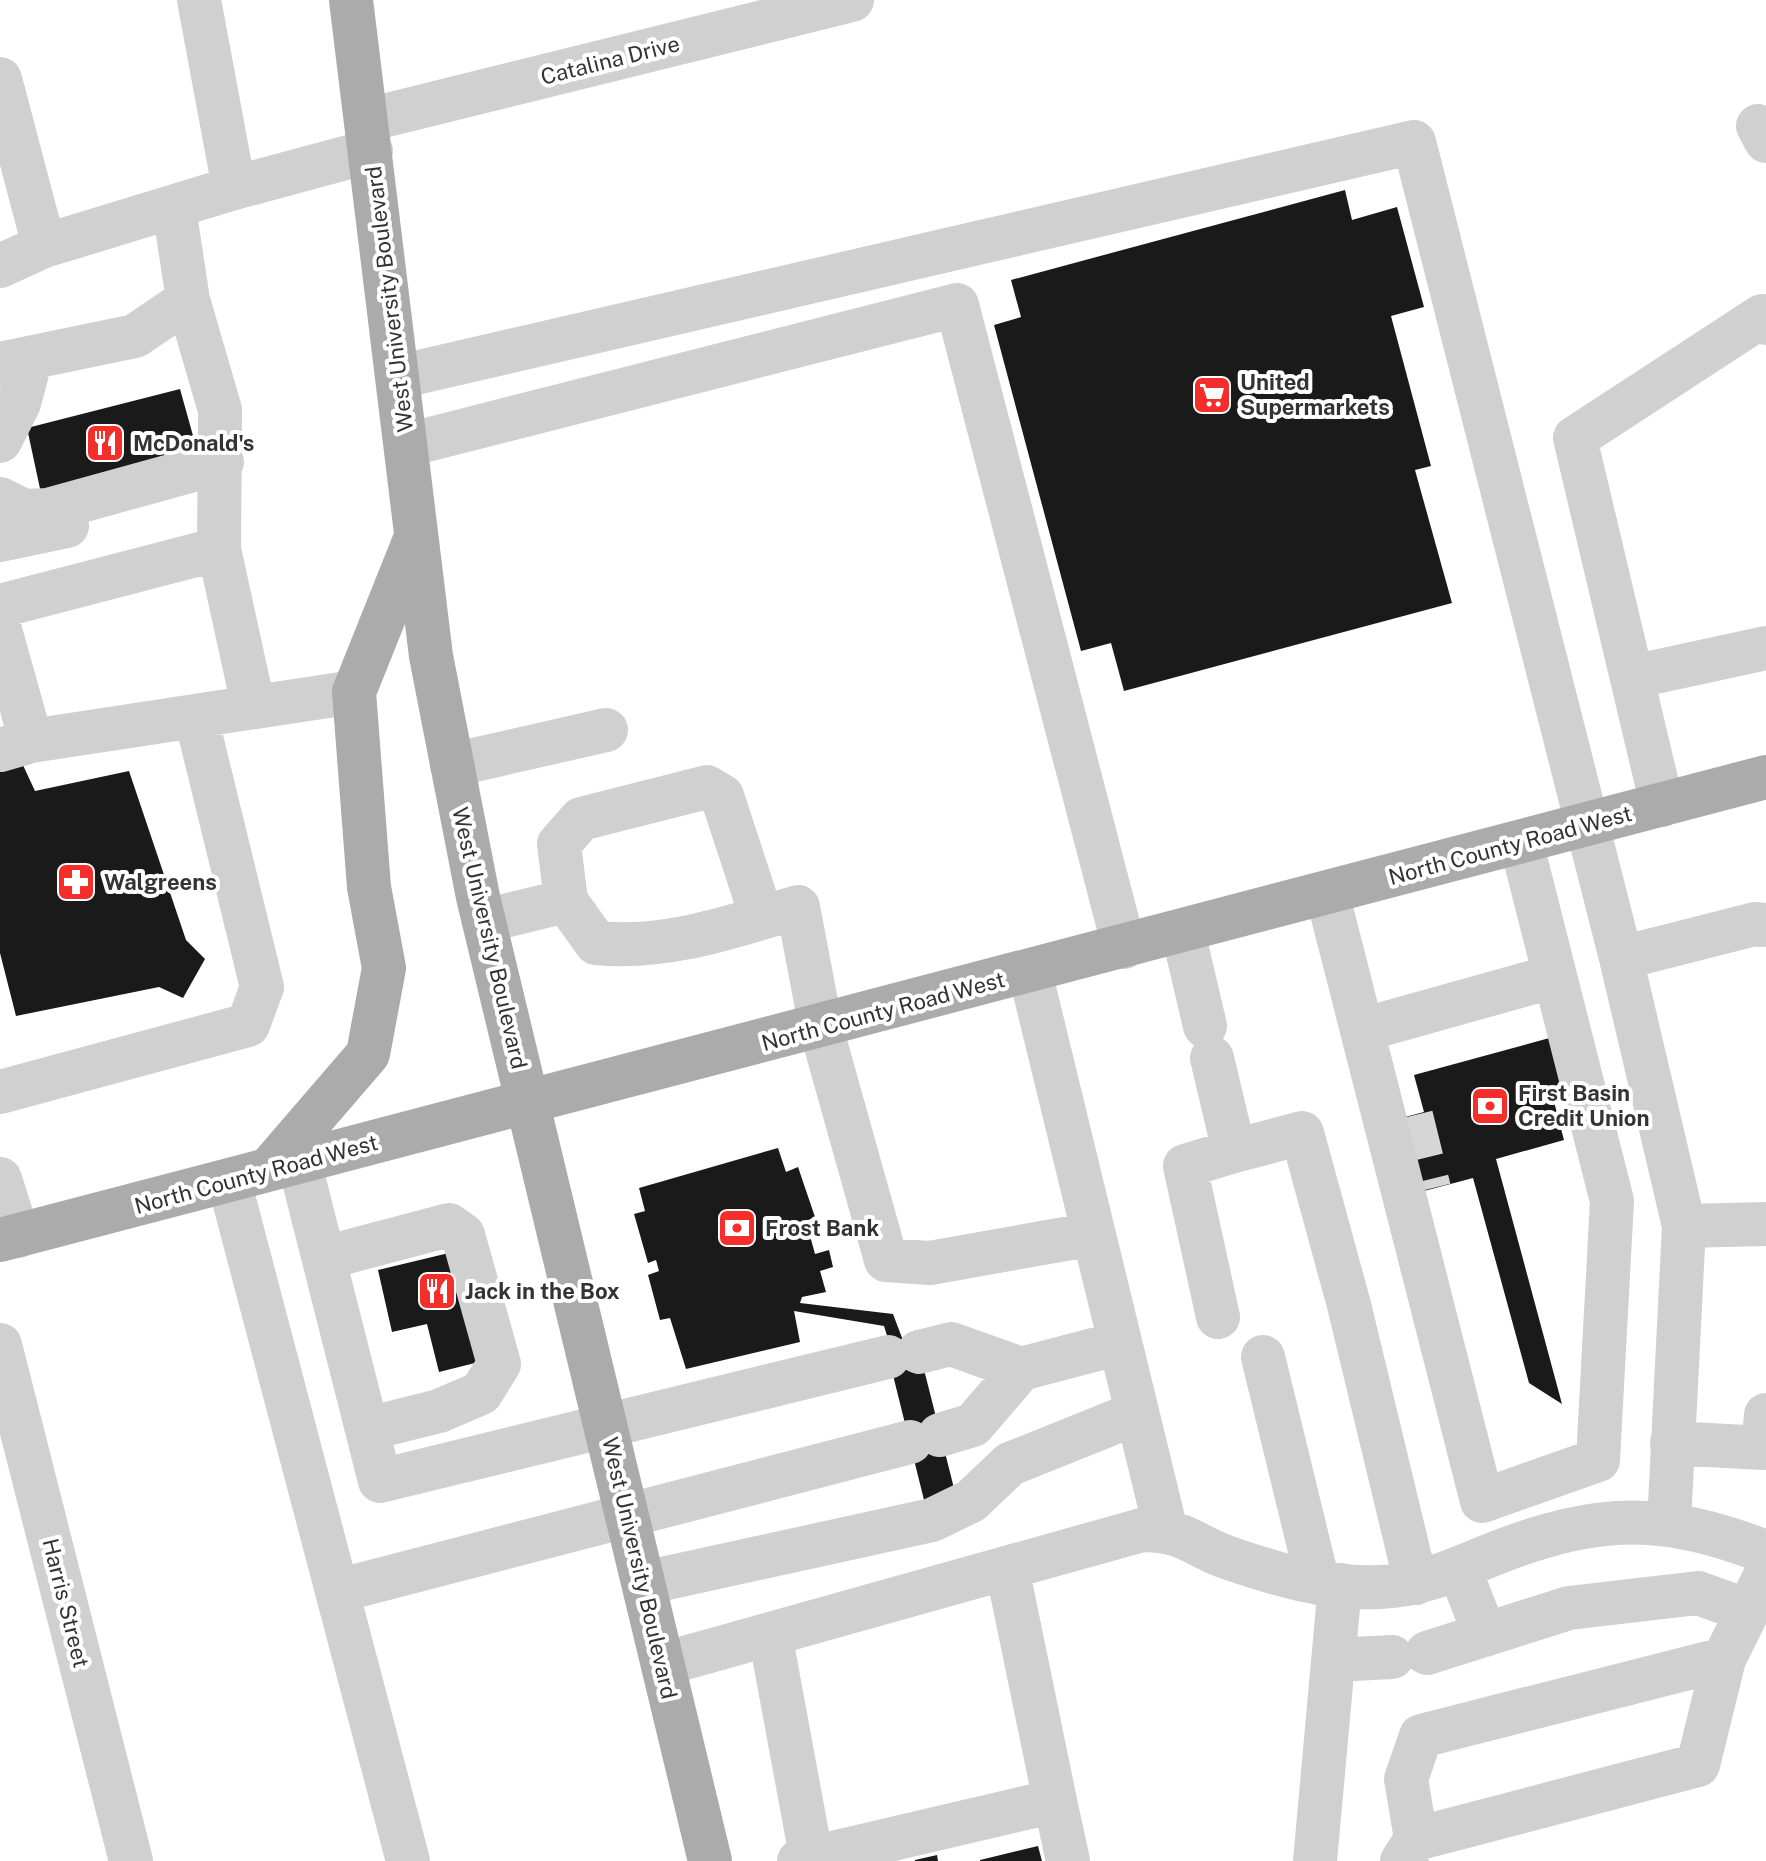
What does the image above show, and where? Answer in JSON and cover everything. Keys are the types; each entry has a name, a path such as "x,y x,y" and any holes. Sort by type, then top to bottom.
{"main road":[{"name":"West University Boulevard","path":"351,0 431,656 452,765 484,921 710,1861"},
{"path":"284,1165 368,1054 384,968 369,887 354,692 417,535"},
{"path":"1681,800 1766,752"},
{"name":"North County Road West","path":"9,1238 821,1028 1766,777"}],"street":[{"path":"199,0 234,188"},
{"name":"Catalina Drive","path":"0,266 44,246 234,188 369,136 852,0"},
{"path":"0,79 44,246"},
{"path":"398,377 1414,142 1621,958 1684,1226 1669,1524"},
{"path":"174,208 188,300 220,410 222,478 219,549 253,705"},
{"path":"0,441 19,403 8,364 135,336 188,300"},
{"path":"407,445 957,305 1124,947"},
{"path":"1681,800 1632,677 1575,438 1762,316 1766,323"},
{"path":"0,499 24,511 48,510 222,478"},
{"path":"0,540 222,478"},
{"path":"0,606 219,549"},
{"path":"0,630 16,745 253,705 354,692"},
{"path":"1632,677 1766,648"},
{"path":"0,1092 248,1025 262,987 196,717"},
{"path":"452,765 606,730"},
{"path":"762,918 722,796 707,787 581,819 559,844 566,901 596,943 633,947 713,933 798,907 821,1028 886,1260 930,1263 1093,1234"},
{"path":"1327,893 1366,1045 1420,1206 1482,1501 1598,1460 1612,1201 1521,842"},
{"path":"484,921 566,901"},
{"path":"1621,958 1755,924 1766,925"},
{"path":"1183,932 1234,1151"},
{"path":"1030,972 1166,1531"},
{"path":"1366,1045 1555,976"},
{"path":"1366,1045 1398,1066 1411,1116"},
{"path":"1218,1317 1185,1166 1302,1133 1349,1305 1416,1583"},
{"path":"284,1165 324,1258 380,1481 951,1344 1021,1369 1120,1343"},
{"path":"0,1179 9,1238"},
{"path":"229,1181 408,1861"},
{"path":"1684,1226 1766,1224"},
{"path":"324,1258 449,1225 463,1235 499,1364 481,1393 439,1411 367,1429"},
{"name":"Harris Street","path":"0,1345 131,1861"},
{"path":"1263,1357 1329,1584 1334,1660 1315,1861"},
{"path":"337,1591 973,1425 1021,1369"},
{"path":"644,1583 932,1520 971,1501 1010,1464 1137,1413"},
{"path":"1672,1443 1765,1438"},
{"path":"1534,1483 1547,1534"},
{"path":"663,1664 1142,1530 1186,1535 1205,1548 1227,1557 1329,1584 1379,1588 1416,1583 1547,1534 1598,1522 1669,1524 1714,1532 1766,1552"},
{"path":"1007,1568 1068,1861"},
{"path":"1459,1568 1485,1635"},
{"path":"1334,1660 1410,1655 1569,1608 1698,1593 1757,1592 1724,1659 1698,1765 1409,1850 1406,1779 1421,1736 1724,1659"},
{"path":"770,1634 807,1860 1055,1801"}],"building":[{"name":"United Supermarkets","path":"1345,190 1352,220 1397,207 1424,307 1391,316 1431,466 1415,470 1452,603 1124,691 1111,643 1081,651 994,325 1021,317 1011,280"},
{"path":"180,389 197,450 42,498 27,428"},
{"path":"22,763 35,791 129,771 186,940 205,959 183,998 159,987 16,1016 0,953 0,768"},
{"path":"1553,1037 1567,1091 1552,1094 1564,1140 1496,1159 1562,1404 1529,1383 1473,1178 1409,1195 1390,1121 1424,1112 1414,1075"},
{"path":"778,1148 786,1172 798,1167 815,1217 806,1221 815,1254 829,1250 833,1267 820,1271 826,1292 802,1297 800,1303 893,1314 904,1343 916,1338 957,1500 926,1508 886,1347 889,1342 884,1326 794,1311 800,1342 686,1369 670,1318 660,1320 648,1275 659,1271 656,1260 648,1263 634,1214 645,1211 639,1188"},
{"path":"453,1252 479,1362 439,1372 427,1324 392,1332 378,1270"},
{"path":"1038,1846 1042,1861 980,1861 980,1860"},
{"path":"937,1855 938,1861 915,1861 915,1860"}],"tunnel":[{"path":"1411,1116 1429,1189"}],"place":[{"name":"United Supermarkets","path":"1212,395"},
{"name":"McDonald's","path":"105,443"},
{"name":"Walgreens","path":"76,882"},
{"name":"First Basin Credit Union","path":"1490,1106"},
{"name":"Frost Bank","path":"737,1228"},
{"name":"Jack in the Box","path":"437,1291"}]}
